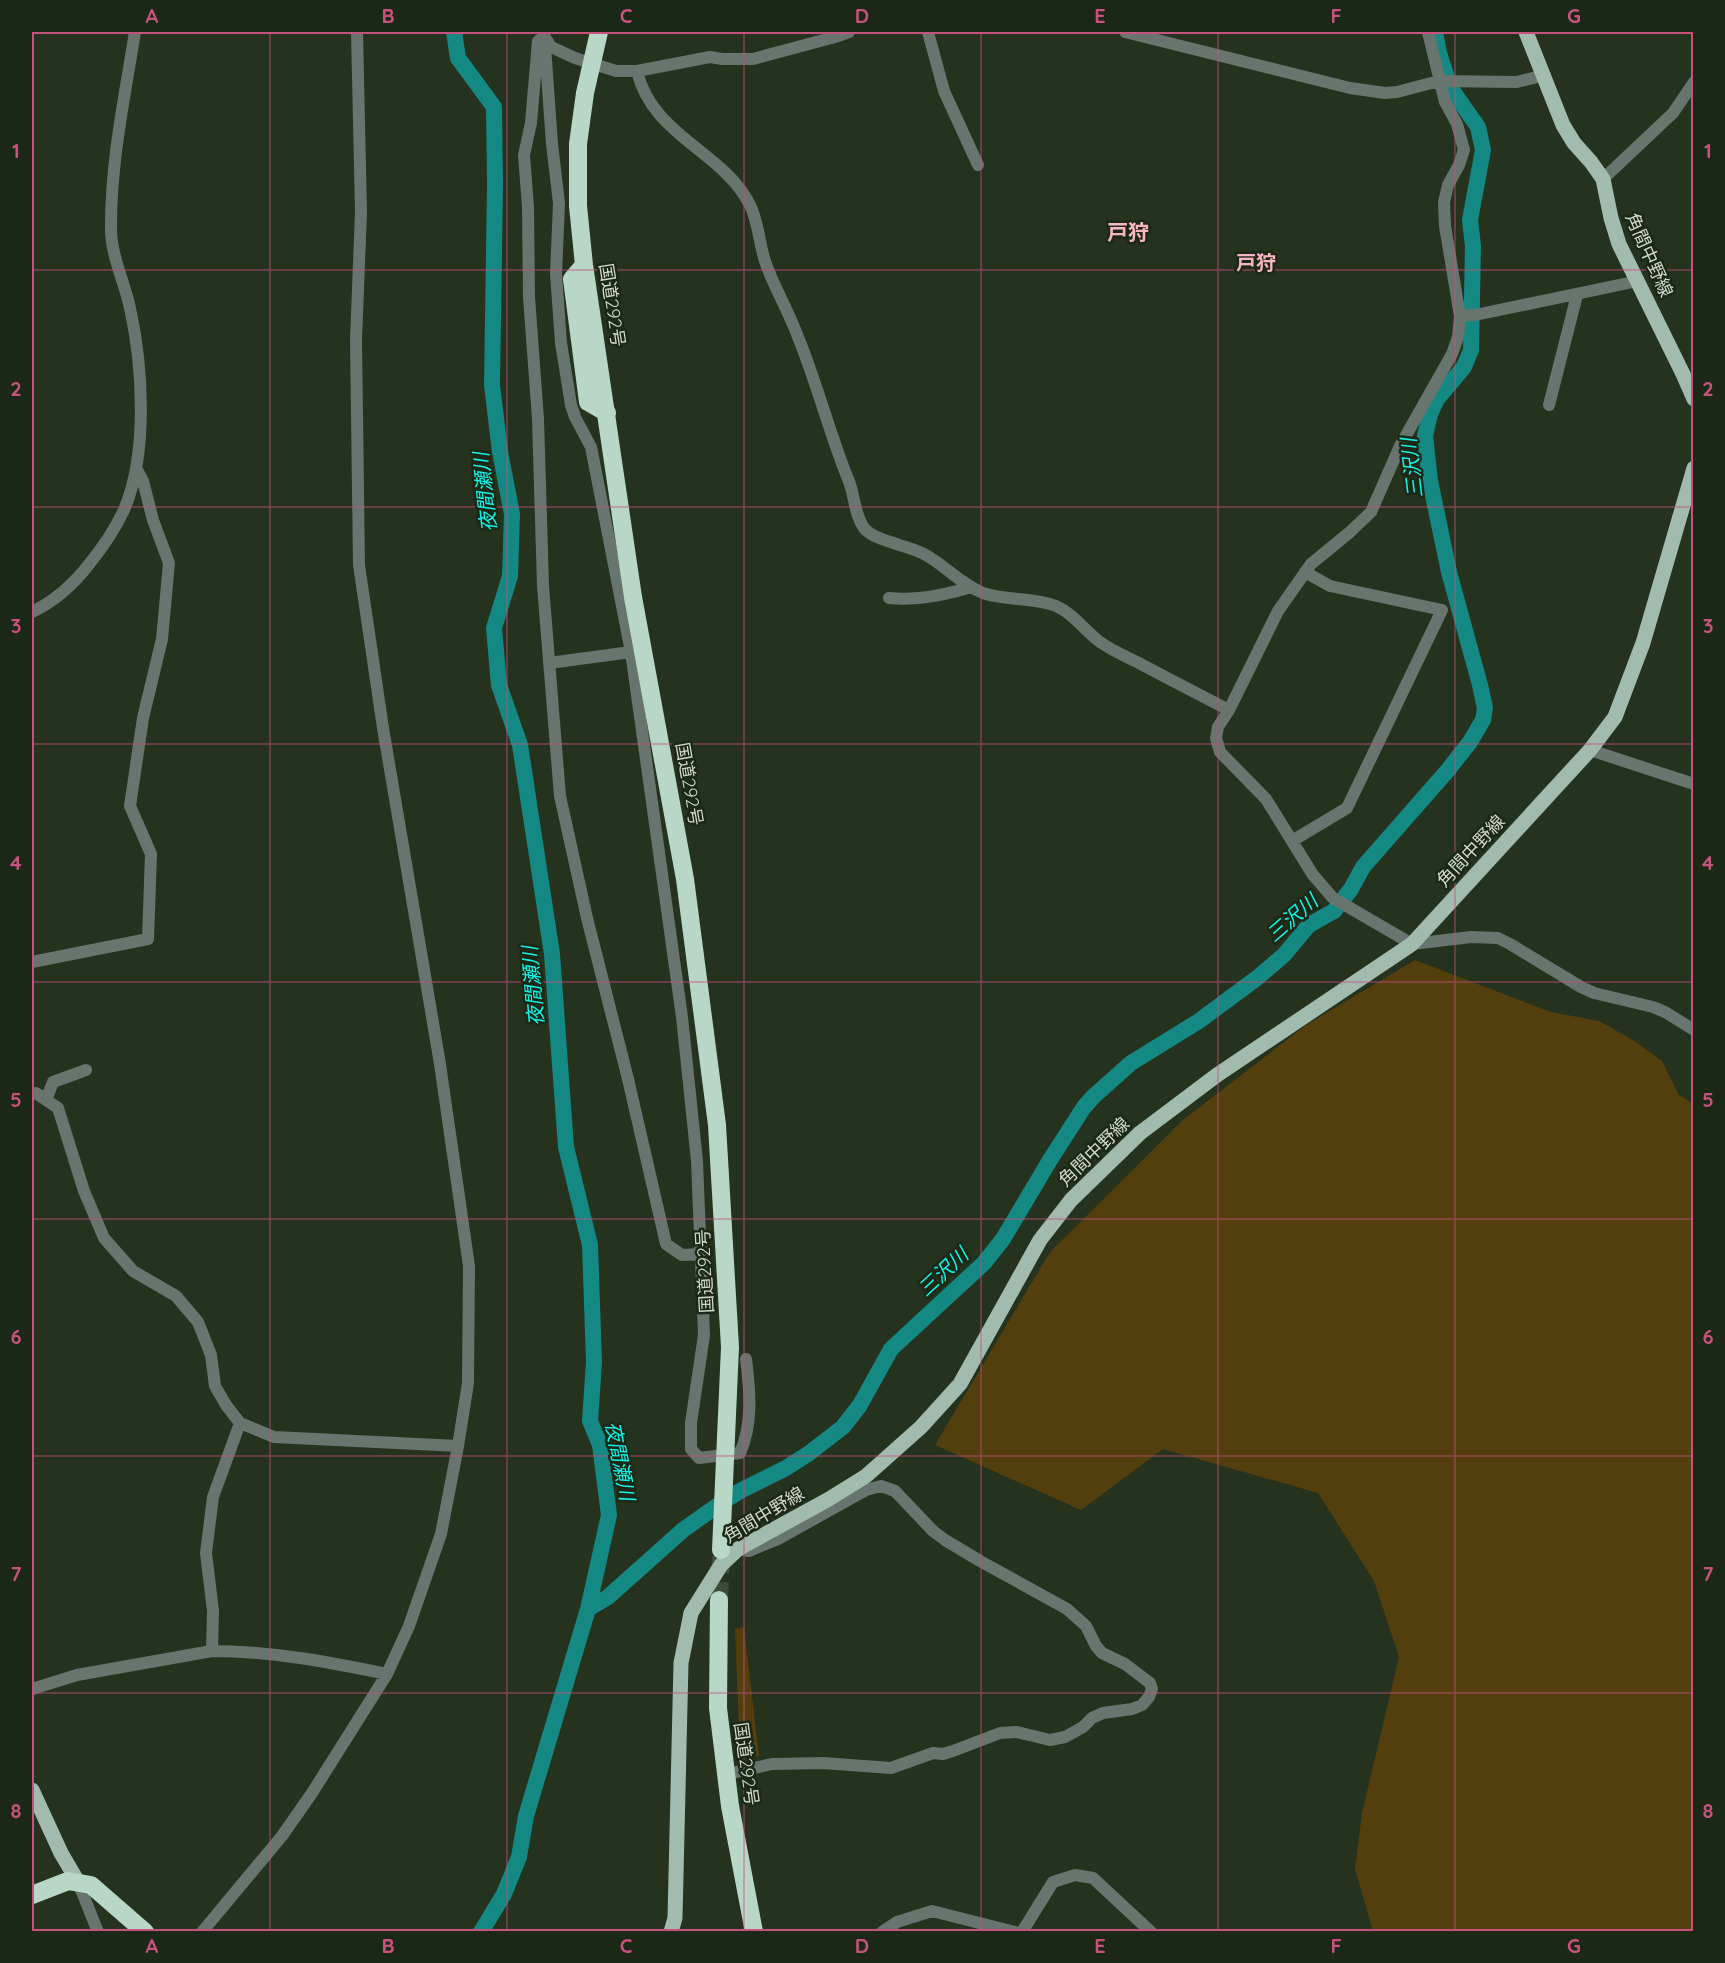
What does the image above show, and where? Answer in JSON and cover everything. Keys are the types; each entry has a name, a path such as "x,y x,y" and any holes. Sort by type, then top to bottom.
{"highway":[{"name":"国道292号","path":"599,32 585,93 578,144 578,206 584,266 633,597 685,879 717,1125 730,1347 722,1527 730,1550"},
{"name":"国道292号","path":"719,1600 718,1708 730,1806 749,1910 756,1932"},
{"path":"32,1895 68,1881 91,1885 145,1932"}],"main road":[{"name":"角間中野線","path":"1526,32 1563,124 1574,143 1603,179 1619,244 1694,399"},
{"name":"角間中野線","path":"671,1932 675,1917 681,1663 691,1613 730,1550 829,1499 866,1476 921,1427 960,1384 1040,1240 1071,1200 1140,1133 1217,1075 1412,944 1590,750 1616,717 1639,653 1694,468"},
{"path":"32,1790 78,1881"}],"street":[{"path":"32,612 68,588 100,552 124,508 136,468 140,439 140,374 130,308 112,245 111,225 116,159 135,32"},
{"path":"202,1932 282,1836 387,1674 409,1626 441,1534 468,1383 469,1266 440,1064 382,728 359,565 356,340 362,212 357,32"},
{"path":"544,34 551,47 575,58 616,70 638,71 710,57 753,59 849,32"},
{"path":"928,32 944,91 978,165"},
{"path":"1125,32 1350,88 1385,93 1439,81 1517,82 1545,75"},
{"path":"1428,32 1445,102 1457,124 1464,150 1445,193 1443,215 1466,316 1452,354 1400,446 1371,512 1311,564 1278,610 1229,710 1218,727 1216,738 1220,752 1266,799 1313,875 1328,894 1412,944 1470,937 1498,938 1594,993 1653,1007 1694,1030"},
{"path":"544,34 559,203 556,274 561,343 571,405 591,447 631,651 682,1017 697,1161 701,1254 704,1335 691,1423 691,1449 699,1458 740,1453 746,1439 750,1391 746,1359"},
{"path":"544,34 538,41 531,123 524,155 528,207 529,297 538,419 543,586 560,796 587,918 628,1079 666,1244 682,1255 701,1254"},
{"path":"638,71 640,85 649,102 681,137 736,183 750,204 766,263 799,338 836,449 852,487 857,514 865,529 872,535 914,548 960,582 971,587 995,596 1022,598 1057,606 1101,643 1229,710"},
{"path":"1603,179 1673,113 1694,82"},
{"path":"1466,316 1638,281"},
{"path":"1549,405 1577,295"},
{"path":"32,962 148,939 151,854 130,806 143,718 162,639 169,562 153,520 143,481 136,468"},
{"path":"1292,841 1347,808 1442,610 1330,586 1305,572"},
{"path":"889,598 903,600 924,598 971,587"},
{"path":"549,663 631,651"},
{"path":"1590,750 1694,784"},
{"path":"46,1100 54,1082 86,1070"},
{"path":"32,1094 36,1093 58,1108 84,1191 104,1238 133,1271 176,1296 198,1322 211,1355 215,1386 240,1423 274,1437 458,1446"},
{"path":"212,1651 213,1611 207,1553 213,1497 240,1423"},
{"path":"727,1774 772,1764 824,1763 891,1768 933,1753 952,1752 1000,1732 1017,1732 1050,1740 1065,1737 1103,1713 1132,1709 1142,1705 1152,1689 1150,1683 1125,1664 1102,1653 1086,1626 1067,1608 945,1540 933,1531 895,1491 881,1486 866,1490 778,1539 749,1551 730,1550"},
{"path":"32,1689 77,1675 212,1651 242,1651 315,1659 387,1674"},
{"path":"1022,1932 1053,1882 1075,1875 1093,1878 1151,1932"},
{"path":"78,1881 98,1932"},
{"path":"882,1932 897,1922 932,1911 1015,1932"}],"shaded area":[{"path":"1415,960 1551,1012 1599,1021 1633,1040 1662,1061 1679,1095 1693,1103 1693,1931 1373,1931 1355,1869 1362,1813 1399,1657 1374,1581 1318,1493 1163,1449 1081,1510 935,1445 1050,1252 1183,1120 1306,1025"},
{"path":"744,1627 759,1756 740,1754 735,1629"}],"waterway":[{"name":"夜間瀬川","path":"454,32 458,58 494,107 492,385 500,452 512,514 510,576 494,628 499,685 520,745 552,954 566,1147 590,1245 594,1362 590,1421 600,1445 609,1515 588,1609 526,1816 519,1857 504,1894 481,1932"},
{"name":"三沢川","path":"588,1609 608,1597 683,1530 740,1491 808,1454 843,1427 860,1405 891,1349 984,1263 1003,1239 1084,1107 1131,1063 1199,1021 1257,978 1284,955 1309,925 1334,911 1351,889 1363,867 1448,770 1470,742 1483,720 1485,708 1449,572 1430,481 1425,436 1430,414 1437,399 1464,367 1471,350 1473,246 1470,220 1483,150 1478,127 1450,87 1435,32"}],"tunnel":[{"path":"719,1600 721,1557"}],"district":[{"name":"戸狩","path":"1128,233"},
{"name":"戸狩","path":"1256,263"}]}
